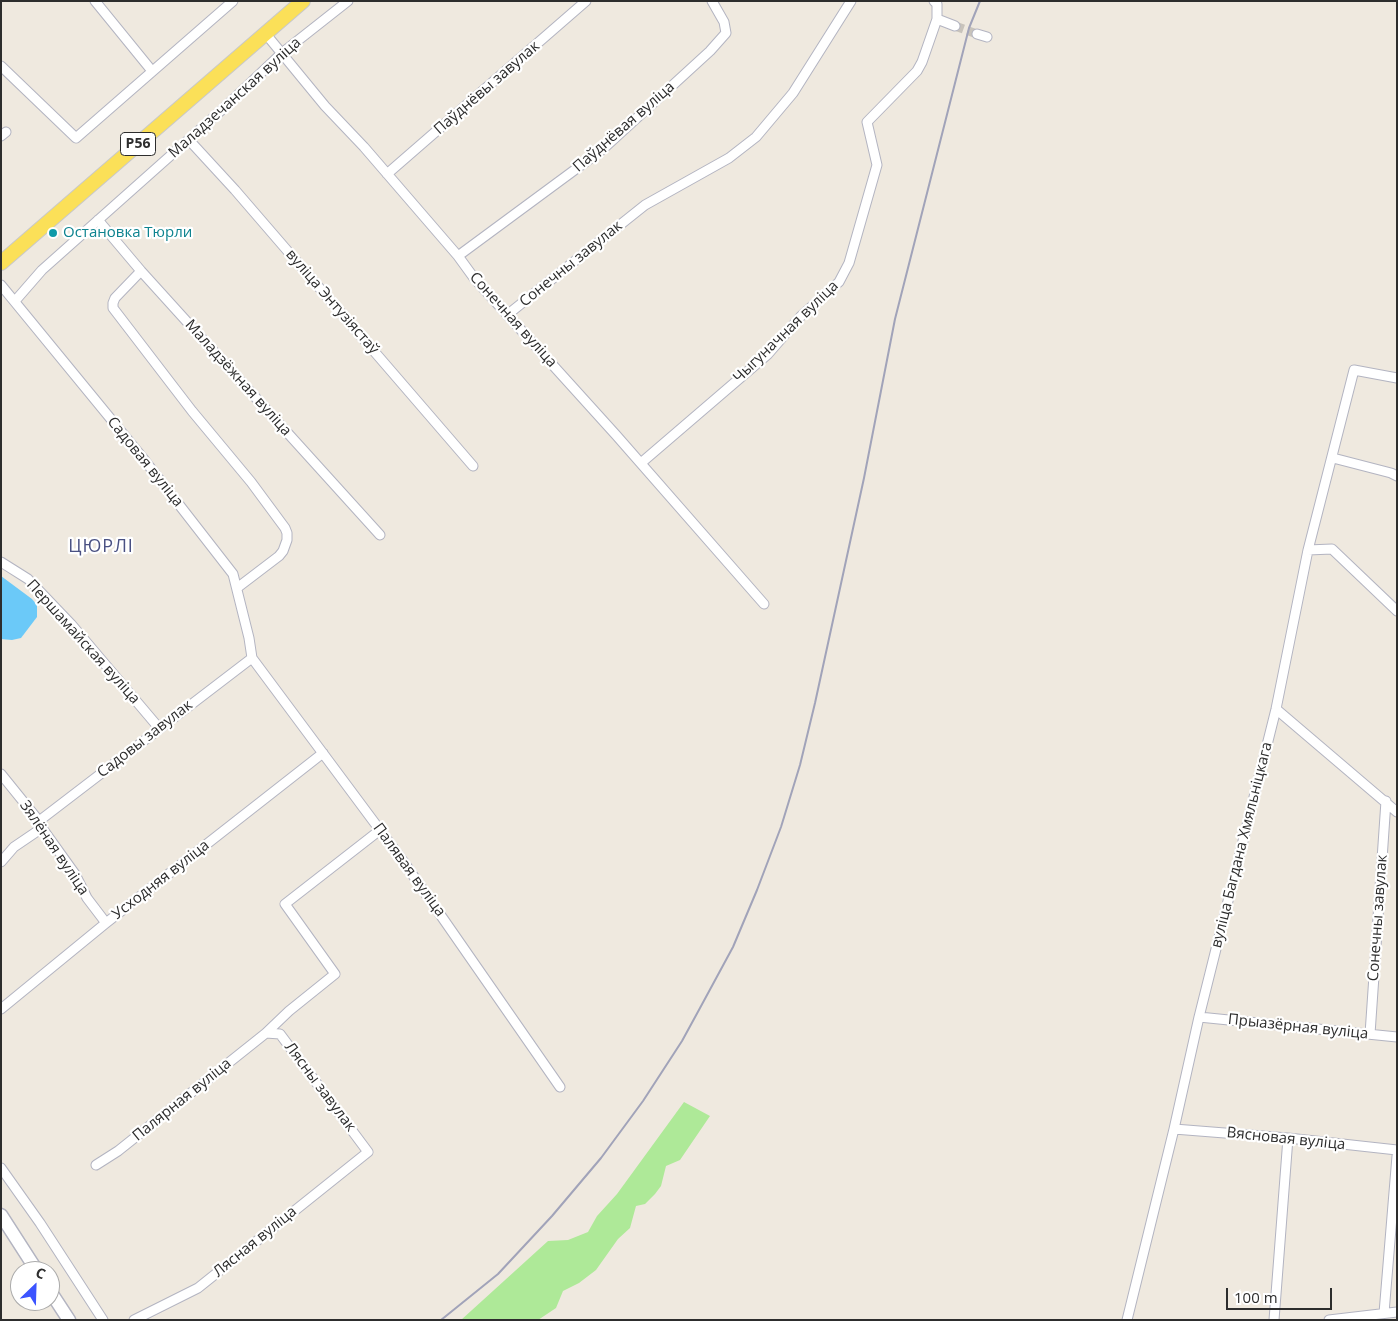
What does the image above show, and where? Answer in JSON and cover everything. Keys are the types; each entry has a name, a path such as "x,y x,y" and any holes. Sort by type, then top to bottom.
{"main road":[{"name":"Маладзечанская вуліца","path":"1,263 302,1"}],"street":[{"path":"95,1 152,72"},
{"path":"1,66 76,138 233,1"},
{"name":"Маладзечанская вуліца","path":"14,301 42,270 189,140 282,53 348,1"},
{"name":"Паўднёвы завулак","path":"387,174 586,1"},
{"name":"Паўднёвая вуліца","path":"458,256 603,149 710,51 726,33 724,22 712,1"},
{"name":"Сонечны завулак","path":"507,315 644,205 729,158 756,137 793,93 851,1"},
{"path":"934,1 937,4 937,19 955,26"},
{"name":"Чыгуначная вуліца","path":"641,463 768,354 802,316 840,282 849,263 878,165 867,122 917,71 937,19"},
{"name":"Сонечная вуліца","path":"265,33 325,106 364,147 458,256 474,278 641,463 764,604"},
{"path":"977,34 987,37"},
{"name":"вуліца Энтузіястаў","path":"189,140 235,190 473,466"},
{"name":"Маладзёжная вуліца","path":"98,220 141,271 380,536"},
{"path":"141,271 115,298 113,308 192,411 251,482 287,533 287,540 279,556 237,588"},
{"name":"Садовая вуліца","path":"1,285 142,457 233,574 252,658"},
{"name":"вуліца Багдана Хмяльніцкага","path":"1128,1320 1199,1018 1276,709 1308,550 1354,370 1397,378"},
{"path":"1333,458 1391,472 1397,476"},
{"path":"1308,550 1332,549 1397,610"},
{"name":"Першамайская вуліца","path":"1,562 28,579 71,624 159,728"},
{"name":"Садовы завулак","path":"1,862 14,847 41,824 159,728 252,658"},
{"name":"Палявая вуліца","path":"252,658 403,861 560,1087"},
{"path":"1276,709 1397,812"},
{"name":"Усходняя вуліца","path":"1,1009 106,923 323,753"},
{"name":"Зялёная вуліца","path":"1,774 41,824 106,923"},
{"name":"Сонечны завулак","path":"1370,1034 1386,801"},
{"name":"Палярная вуліца","path":"96,1165 118,1151 266,1033 288,1011 335,974 285,904 380,830"},
{"path":"280,1034 288,1011"},
{"name":"Прыазёрная вуліца","path":"1199,1018 1397,1037"},
{"name":"Лясны завулак","path":"266,1033 280,1034 368,1152"},
{"name":"Вясновая вуліца","path":"1174,1129 1288,1138 1397,1150"},
{"path":"1274,1320 1288,1138"},
{"name":"Лясная вуліца","path":"134,1320 198,1288 368,1152"},
{"path":"1384,1313 1397,1156"},
{"path":"1,1168 40,1223 103,1320"},
{"path":"1,1215 31,1261"},
{"path":"60,1307 68,1320"},
{"path":"1329,1320 1397,1312"}],"green space":[{"path":"684,1102 710,1116 680,1160 666,1166 661,1186 655,1194 645,1204 636,1206 630,1228 618,1239 596,1270 579,1283 563,1291 556,1308 538,1320 461,1320 548,1241 568,1240 588,1232 597,1216 617,1194"}],"water":[{"path":"1,576 32,599 37,605 37,617 21,638 12,640 1,639"}],"tunnel":[{"path":"955,26 977,34"}],"railway":[{"path":"441,1320 498,1274 552,1216 601,1158 643,1101 682,1041 733,947 757,890 781,827 800,765 864,478 895,319 969,28 980,1"}],"place":[{"name":"Остановка Тюрли","path":"53,233"}],"district":[{"name":"ЦЮРЛІ","path":"101,547"}]}
